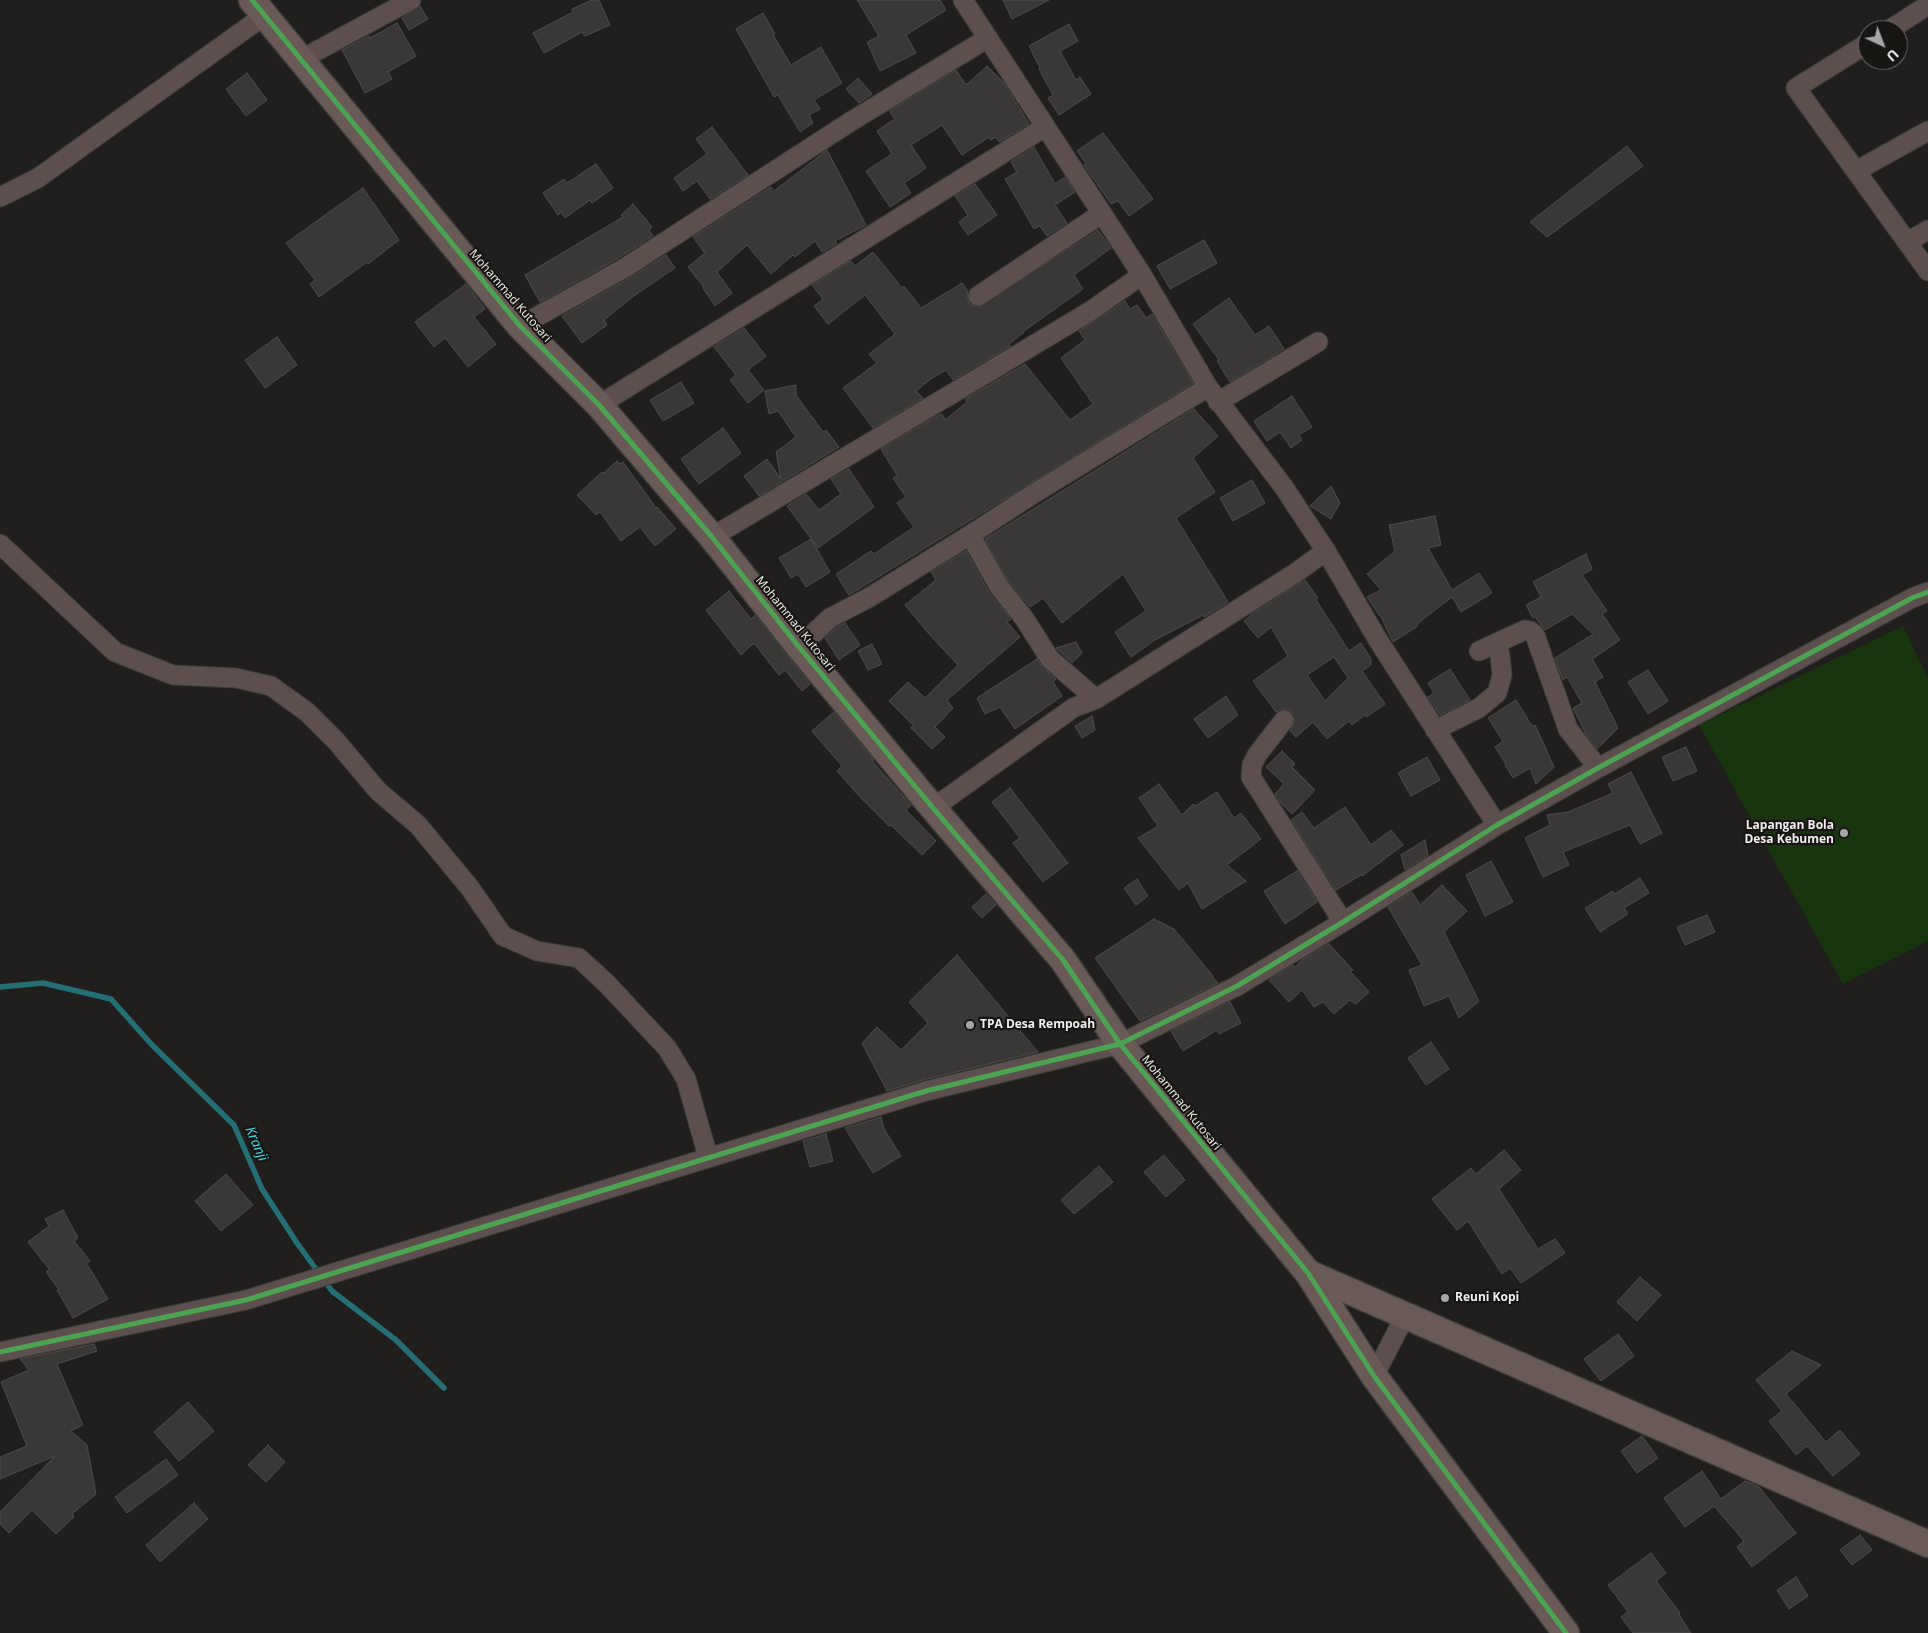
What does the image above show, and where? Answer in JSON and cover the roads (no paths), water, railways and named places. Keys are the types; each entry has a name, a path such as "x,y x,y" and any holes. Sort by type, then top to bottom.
{"street":[{"path":"300,60 411,0"},
{"path":"963,0 1142,276 1213,394 1283,486 1326,551 1378,640 1497,825"},
{"path":"1905,20 1928,5"},
{"path":"0,197 38,178 258,7"},
{"name":"Mohammad Kutosari","path":"258,7 520,326 598,404 712,537 933,808 1063,960 1120,1044 1308,1273 1374,1376 1566,1633"},
{"path":"520,326 623,270 850,122 988,38"},
{"path":"1858,49 1796,88 1928,271"},
{"path":"598,404 1045,127"},
{"path":"1856,171 1928,131"},
{"path":"978,296 1101,214"},
{"path":"1907,242 1928,230"},
{"path":"712,537 1081,317 1142,276"},
{"path":"799,646 830,618 870,597 1033,494 1213,394 1318,342"},
{"path":"970,535 1000,588 1024,618 1050,659 1096,699"},
{"path":"0,544 115,652 173,675 236,678 272,686 307,712 336,741 378,791 418,825 470,888 503,936 537,951 579,958 607,984 667,1048 686,1080 708,1157"},
{"path":"933,808 1073,708 1096,699 1294,574 1326,551"},
{"path":"0,1352 246,1300 926,1091 1120,1044 1237,986 1497,825 1598,768 1904,602 1928,592"},
{"path":"1479,651 1526,630 1535,635 1568,729 1598,768"},
{"path":"1435,730 1478,708 1497,693 1502,675 1500,654 1496,643"},
{"path":"1284,720 1257,755 1252,765 1251,777 1343,922"},
{"path":"1308,1273 1928,1544"},
{"path":"1374,1376 1405,1316"}],"waterway":[{"name":"Kranji","path":"0,987 43,983 111,999 152,1045 234,1125 262,1189 297,1243 332,1291 396,1340 444,1388"}],"place":[{"name":"Lapangan Bola Desa Kebumen","path":"1844,833"},
{"name":"TPA Desa Rempoah","path":"970,1025"},
{"name":"Reuni Kopi","path":"1445,1298"}]}
